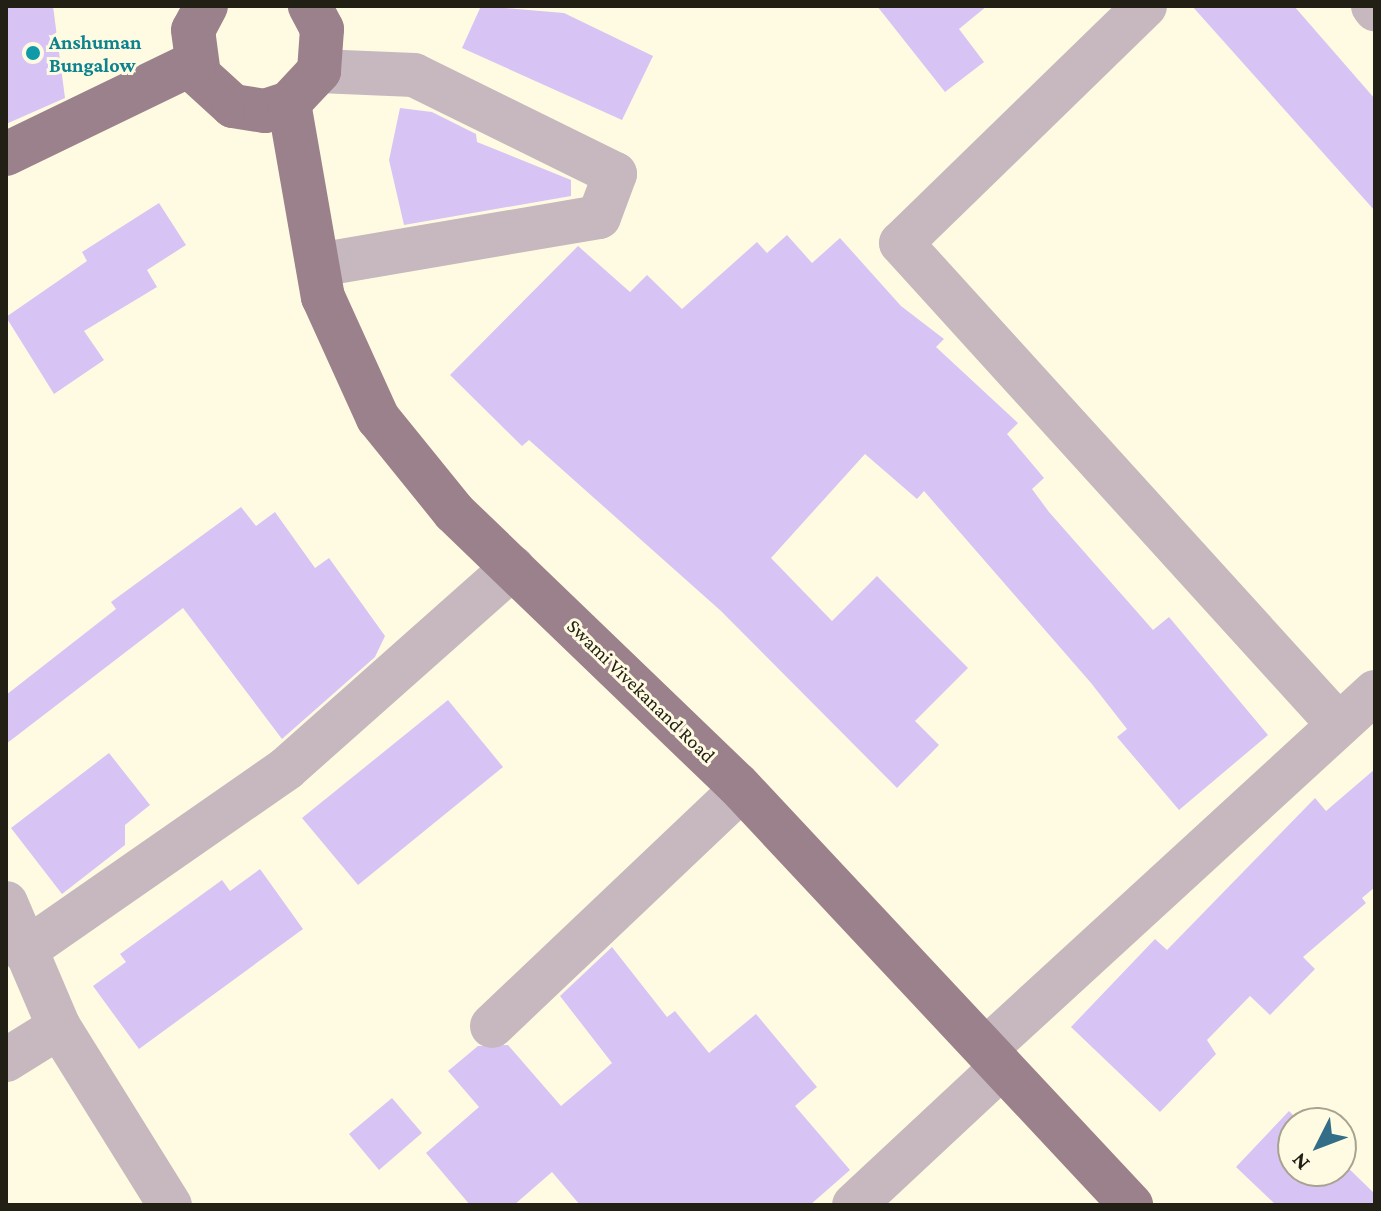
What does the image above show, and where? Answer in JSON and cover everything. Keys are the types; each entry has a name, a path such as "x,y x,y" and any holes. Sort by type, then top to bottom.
{"main road":[{"path":"206,6 193,30 194,63 213,94 233,106 265,111 289,103 319,71 322,29 310,6"},
{"path":"6,154 194,63"},
{"name":"Swami Vivekanand Road","path":"289,103 323,297 378,418 454,512 742,789 1131,1205"}],"street":[{"path":"1145,6 901,243 1339,725"},
{"path":"318,265 599,217 615,174 414,75 319,71"},
{"path":"24,951 287,768 513,567"},
{"path":"854,1205 994,1058 1375,692"},
{"path":"492,1026 742,789"},
{"path":"6,903 59,1027 170,1205"},
{"path":"6,1060 59,1027"}],"building":[{"name":"Anshuman Bungalow","path":"6,6 53,6 65,98 6,124"},
{"path":"481,6 564,13 653,56 622,120 462,48"},
{"path":"877,6 987,6 959,29 984,62 945,92"},
{"path":"1192,6 1294,6 1375,99 1375,211"},
{"path":"400,108 432,112 476,134 477,142 571,180 571,196 404,225 389,160"},
{"path":"159,203 186,245 147,270 157,287 84,331 104,360 54,394 6,317 87,261 82,252"},
{"path":"787,235 812,263 840,238 901,306 944,339 936,347 1018,423 1007,434 1044,478 1032,489 1049,512 1153,630 1169,617 1268,735 1179,810 1117,737 1127,729 1091,683 924,491 917,499 865,454 771,558 832,621 877,576 968,668 915,721 939,745 897,788 721,611 529,440 522,446 450,375 578,246 630,292 647,275 682,309 757,242 767,253"},
{"path":"241,507 256,526 275,512 315,568 329,558 385,636 375,657 282,739 183,608 6,744 6,695 116,609 111,602"},
{"path":"448,700 503,767 358,885 302,818"},
{"path":"109,753 150,805 125,825 125,845 62,894 11,828"},
{"path":"1375,769 1375,887 1362,898 1366,903 1303,957 1315,969 1270,1015 1250,996 1207,1040 1216,1054 1160,1112 1071,1027 1155,939 1167,950 1315,798 1326,811"},
{"path":"260,869 303,929 139,1049 93,986 126,962 120,954 222,880 230,891"},
{"path":"612,947 667,1017 675,1011 709,1053 756,1014 817,1087 795,1106 850,1170 810,1205 580,1205 552,1172 514,1205 470,1205 426,1153 479,1107 448,1071 478,1046 508,1045 561,1106 612,1063 560,996"},
{"path":"392,1098 422,1133 379,1170 349,1134"},
{"path":"1277,1124 1277,1187 1357,1187 1357,1177 1375,1194 1375,1205 1276,1205 1236,1167"}],"place":[{"name":"Anshuman Bungalow","path":"33,53"}]}
